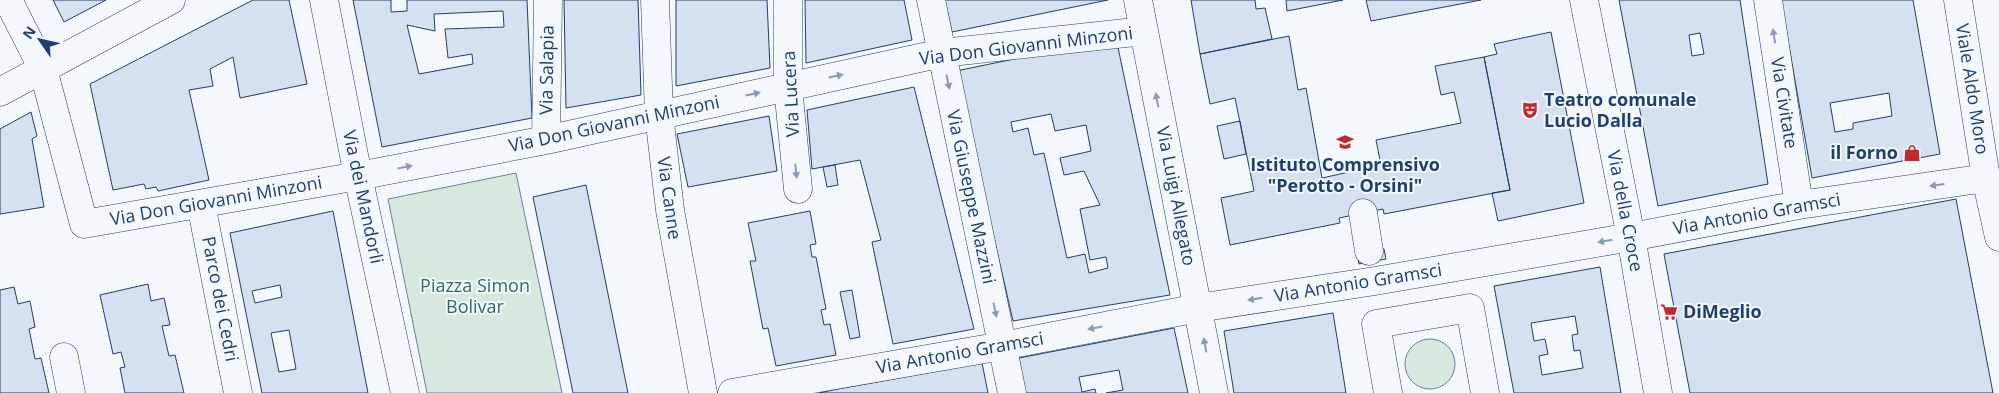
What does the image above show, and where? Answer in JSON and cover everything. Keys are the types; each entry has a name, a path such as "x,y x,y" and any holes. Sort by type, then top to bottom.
{"street":[{"path":"8,0 43,69"},
{"path":"0,92 171,0"},
{"name":"Via dei Mandorli","path":"324,0 358,176 405,393"},
{"name":"Via Salapia","path":"546,140 548,0"},
{"name":"Via Canne","path":"655,0 659,115 670,210 703,393"},
{"name":"Via Lucera","path":"788,0 788,87 798,188"},
{"name":"Via Giuseppe Mazzini","path":"931,0 1012,393"},
{"name":"Via Luigi Allegato","path":"1138,0 1214,393"},
{"name":"Via della Croce","path":"1584,0 1631,237 1658,393"},
{"name":"Via Civitate","path":"1768,0 1799,206"},
{"name":"Viale Aldo Moro","path":"1958,0 1986,178 1999,237"},
{"name":"Via Don Giovanni Minzoni","path":"43,69 84,224 358,176 546,140 942,53 1144,31"},
{"name":"Via Antonio Gramsci","path":"732,393 1002,346 1198,308 1372,265 1631,237 1799,206 1986,178"},
{"name":"Parco dei Cedri","path":"201,204 238,393"},
{"path":"1363,213 1372,265"},
{"path":"1388,393 1376,324 1470,308 1485,393"},
{"path":"64,357 71,393"}],"green space":[{"name":"Piazza Simon Bolivar","path":"516,173 562,393 427,393 388,199"},
{"path":"1425,339 1435,339 1448,346 1455,359 1455,369 1448,382 1435,389 1425,389 1416,385 1409,378 1405,369 1405,359 1409,350 1416,343"}],"building":[{"path":"53,0 106,0 64,22"},
{"path":"253,0 289,0 307,84 240,98 233,57 210,69 213,86 189,90 209,180 158,191 156,187 146,189 144,184 113,190 90,84"},
{"path":"353,0 391,0 391,12 407,11 407,0 527,0 532,118 382,147","holes":["503,11 504,27 445,29 448,58 472,54 473,64 419,74 407,25 435,31 434,14"]},
{"path":"564,0 638,0 641,95 566,108"},
{"path":"676,0 767,0 770,68 676,86"},
{"path":"805,0 904,0 912,40 806,63"},
{"path":"945,0 1108,0 952,32"},
{"path":"1191,0 1255,0 1256,9 1265,8 1272,39 1200,54"},
{"path":"1286,0 1343,0 1287,11"},
{"path":"1366,0 1481,0 1371,21"},
{"path":"1619,0 1740,0 1768,184 1658,206","holes":["1700,33 1704,54 1692,56 1689,35"]},
{"path":"1781,0 1913,0 1940,154 1812,178","holes":["1889,93 1892,116 1853,123 1853,129 1835,132 1830,103"]},
{"name":"Teatro comunale Lucio Dalla","path":"1551,32 1584,203 1498,221 1492,193 1510,190 1484,57 1497,54 1494,44"},
{"path":"1289,36 1298,90 1306,88 1322,178 1381,165 1376,140 1461,123 1454,92 1441,95 1435,66 1484,57 1510,190 1384,214 1383,209 1339,218 1340,223 1230,245 1221,198 1254,191 1235,98 1210,104 1200,54"},
{"path":"1116,38 1170,295 1013,321 956,71","holes":["1051,114 1055,131 1086,125 1091,151 1060,158 1064,175 1084,171 1100,205 1080,209 1090,260 1106,257 1108,268 1089,273 1085,254 1067,258 1044,153 1034,155 1028,128 1013,132 1011,122"]},
{"path":"914,87 974,329 893,344 872,242 881,240 860,160 812,169 807,110"},
{"path":"31,112 37,136 32,139 44,207 0,214 0,129"},
{"path":"769,116 777,171 688,187 677,134"},
{"path":"1240,121 1246,154 1224,159 1217,126"},
{"path":"835,165 838,185 827,187 823,167"},
{"path":"586,185 628,393 573,393 533,197"},
{"path":"1956,199 1993,393 1690,393 1664,254"},
{"path":"333,211 368,393 262,393 230,233","holes":["280,285 282,297 255,303 252,291","289,330 296,369 279,372 271,333"]},
{"path":"810,211 816,244 810,245 812,257 816,257 826,309 821,310 824,325 830,324 836,355 776,366 768,328 763,329 750,261 756,261 748,223"},
{"path":"1384,249 1386,259 1359,264 1357,253"},
{"path":"1600,267 1621,393 1514,393 1494,286","holes":["1575,316 1578,334 1572,335 1574,351 1580,350 1583,368 1542,375 1539,356 1548,354 1545,339 1534,341 1531,323"]},
{"path":"148,284 151,301 164,298 170,325 162,326 169,356 175,355 184,393 125,393 120,368 125,367 121,352 113,354 100,295"},
{"path":"14,287 18,304 30,301 35,327 29,329 35,359 41,358 49,393 0,393 0,290"},
{"path":"852,290 860,337 850,339 840,292"},
{"path":"1333,313 1346,393 1234,393 1224,331"},
{"path":"1174,328 1188,393 1106,393 1123,390 1119,370 1079,377 1082,392 1095,389 1096,393 1025,393 1019,358"},
{"path":"982,363 988,393 819,393 838,389"}],"place":[{"name":"Teatro comunale Lucio Dalla","path":"1530,110"},
{"name":"Istituto Comprensivo \"Perotto - Orsini\"","path":"1345,142"},
{"name":"il Forno","path":"1912,153"},
{"name":"DiMeglio","path":"1669,312"}]}
